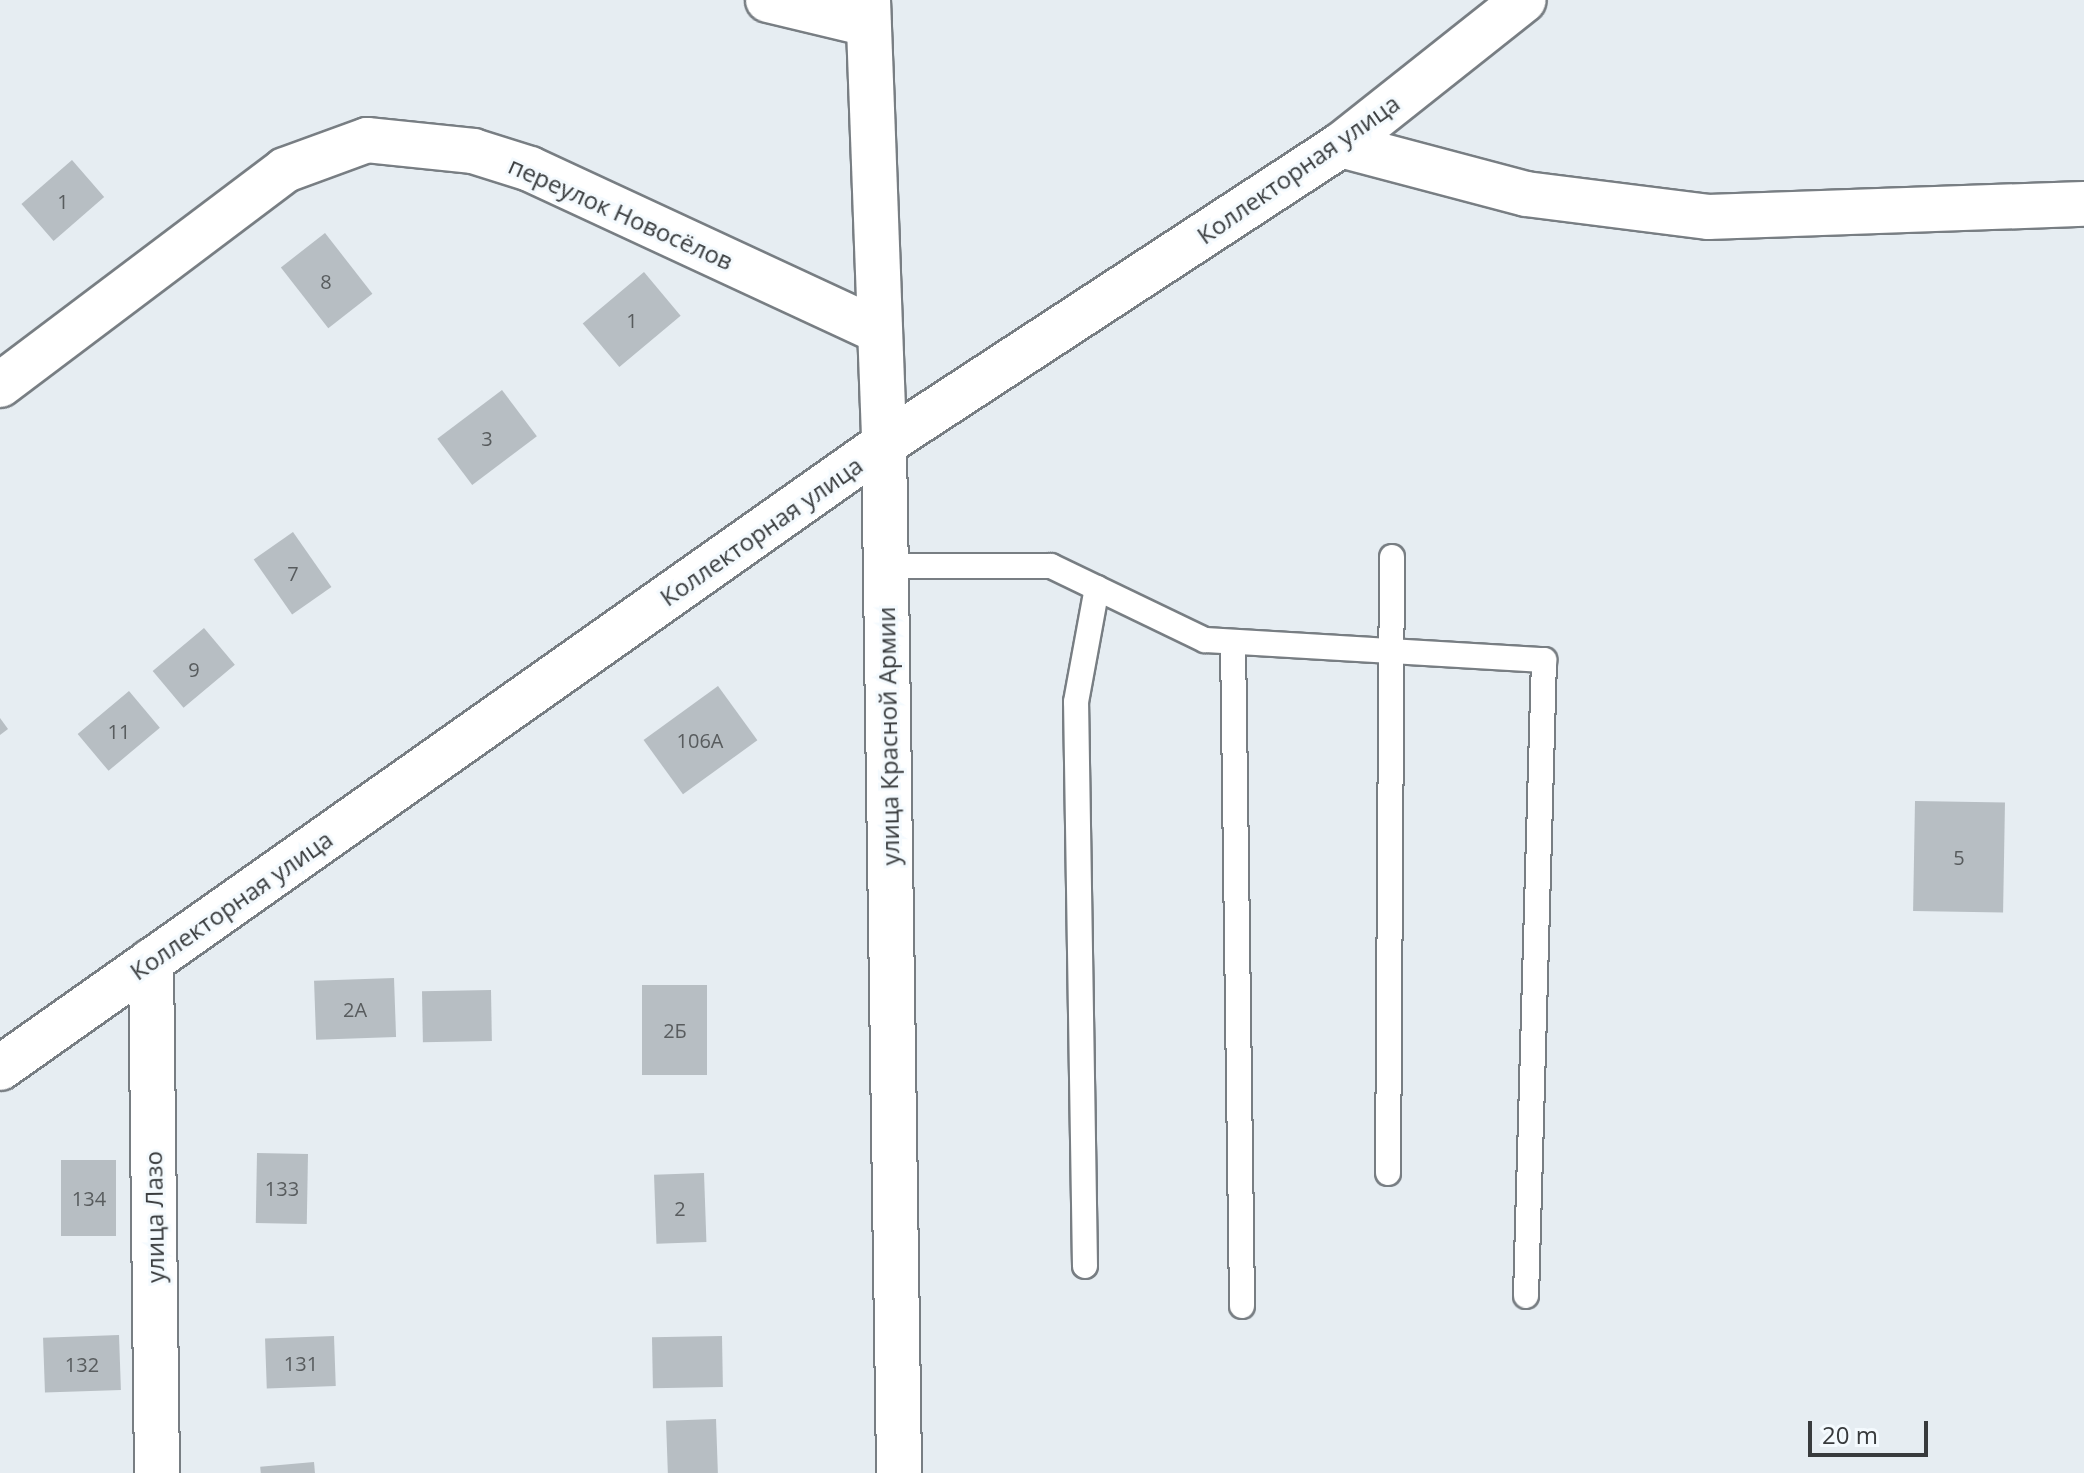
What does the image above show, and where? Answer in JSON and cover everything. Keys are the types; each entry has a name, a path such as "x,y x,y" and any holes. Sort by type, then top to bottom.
{"street":[{"path":"768,0 868,12"},
{"name":"Коллекторная улица","path":"0,1068 884,444 1341,145 1524,0"},
{"name":"улица Красной Армии","path":"868,12 877,330 884,444 899,1473"},
{"name":"переулок Новосёлов","path":"0,385 285,170 367,140 473,151 530,169 877,330"},
{"path":"1341,145 1526,194 1708,217 2084,204"},
{"name":"улица Лазо","path":"151,961 157,1473"}],"lane":[{"path":"1388,1173 1392,557"},
{"path":"886,566 1051,566 1205,640 1544,660 1526,1296"},
{"path":"1085,1266 1076,702 1097,588"},
{"path":"1233,642 1242,1306"}],"building":[{"path":"72,160 104,197 54,241 21,204"},
{"path":"325,233 372,294 328,328 281,267"},
{"path":"644,272 681,316 619,367 583,323"},
{"path":"502,390 537,436 472,485 437,439"},
{"path":"293,532 331,587 292,614 254,560"},
{"path":"204,628 235,665 184,708 153,671"},
{"path":"718,686 757,740 683,794 644,740"},
{"path":"129,691 160,728 109,771 78,734"},
{"path":"0,718 8,729 0,735"},
{"path":"1915,801 2005,803 2003,913 1913,911"},
{"path":"394,978 396,1037 316,1040 314,981"},
{"path":"642,985 707,985 707,1075 642,1075"},
{"path":"491,990 492,1041 423,1042 422,991"},
{"path":"257,1153 308,1154 307,1224 256,1223"},
{"path":"61,1160 116,1160 116,1236 61,1236"},
{"path":"704,1173 706,1242 656,1244 654,1175"},
{"path":"119,1335 121,1390 45,1393 43,1338"},
{"path":"334,1336 336,1386 267,1388 265,1338"},
{"path":"722,1336 723,1387 653,1388 652,1337"},
{"path":"716,1419 718,1473 668,1473 666,1421"},
{"path":"314,1462 315,1473 261,1473 260,1467"}]}
